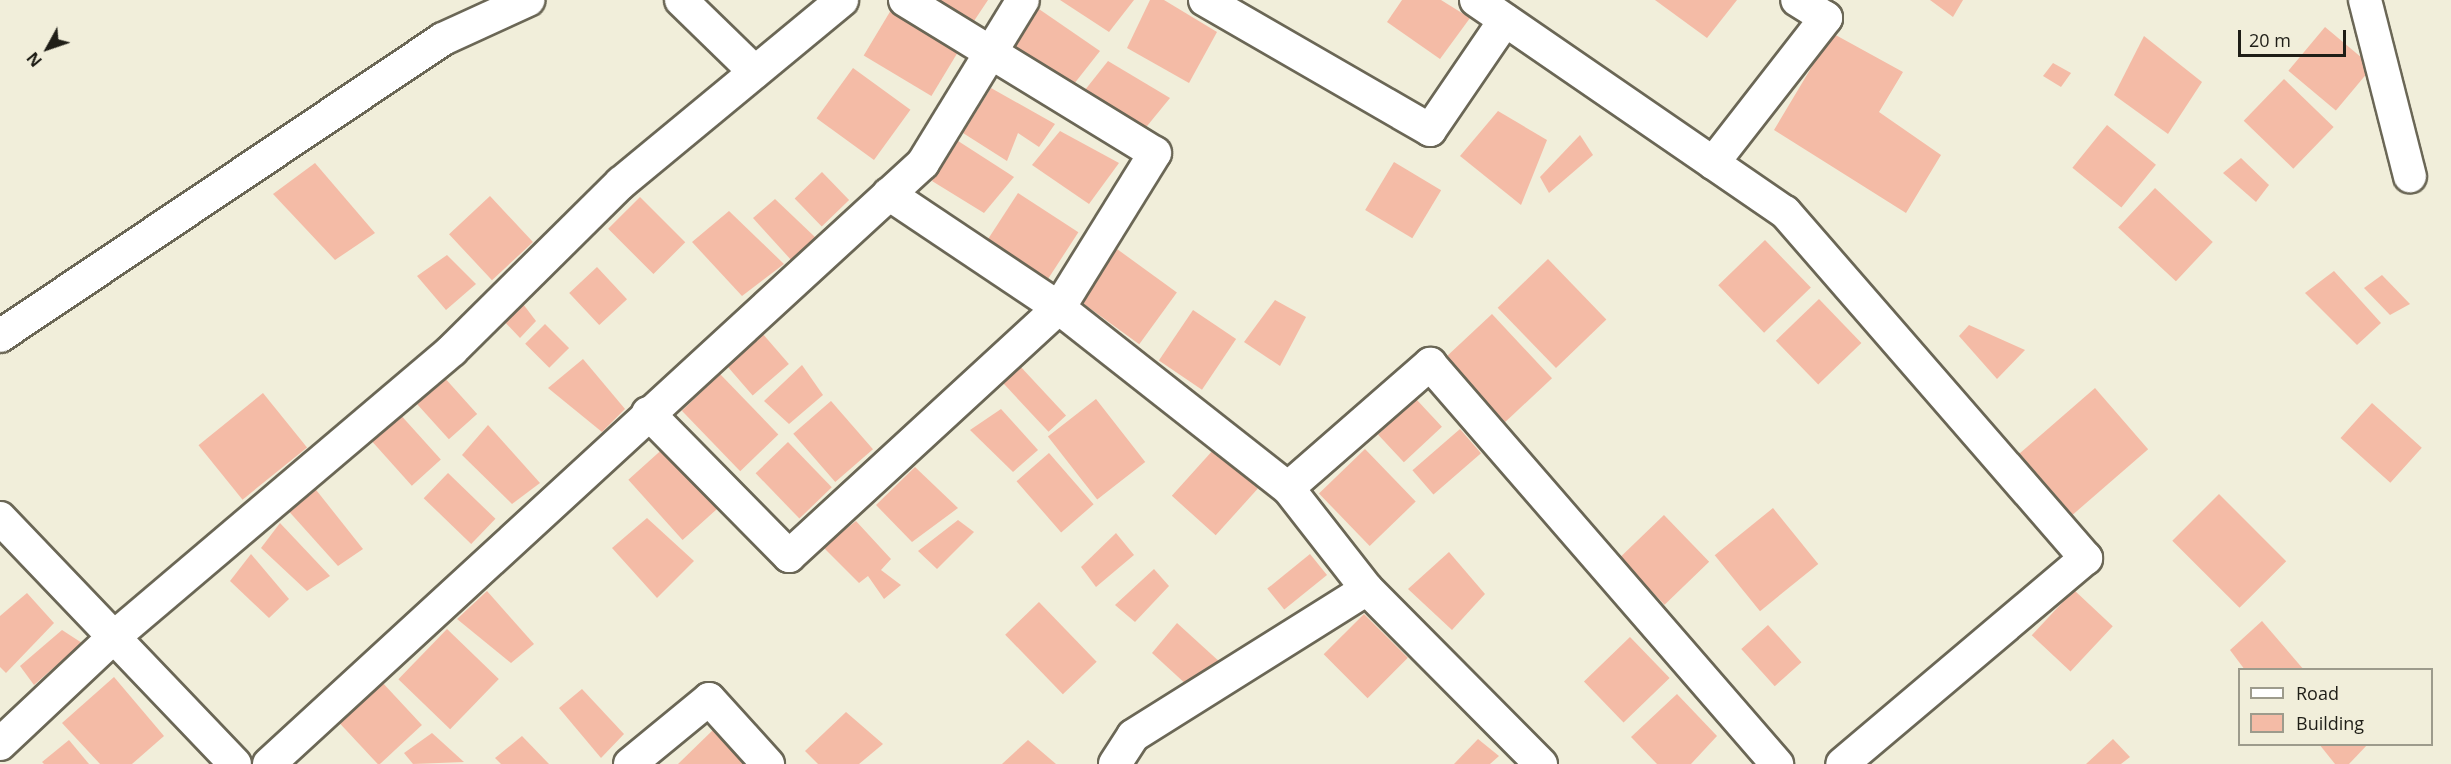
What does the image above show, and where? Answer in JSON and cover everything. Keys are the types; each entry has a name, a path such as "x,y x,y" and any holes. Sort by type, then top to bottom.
{"street":[{"path":"0,336 443,39 528,0"},
{"path":"681,0 755,72"},
{"path":"0,744 114,637 452,350 621,183 842,0"},
{"path":"648,413 789,556 1059,308 1155,153 989,55 905,0"},
{"path":"269,764 648,413 922,164 1023,0"},
{"path":"1205,0 1430,130 1505,20"},
{"path":"1476,0 1785,212 2085,558 1842,764"},
{"path":"1713,163 1826,18 1797,0"},
{"path":"2365,0 2410,176"},
{"path":"889,194 1059,308 1288,488 1367,589 1541,764"},
{"path":"1288,488 1430,364 1777,764"},
{"path":"0,518 235,764"},
{"path":"1115,764 1133,736 1367,589"},
{"path":"630,764 709,699 768,764"}],"building":[{"path":"933,0 988,0 972,24"},
{"path":"1060,0 1134,0 1109,32"},
{"path":"1150,0 1164,0 1217,32 1189,83 1127,48"},
{"path":"1402,0 1441,0 1470,18 1440,59 1387,22"},
{"path":"1655,0 1737,0 1707,38"},
{"path":"1930,0 1963,0 1953,17"},
{"path":"1036,7 1100,51 1070,89 1004,52"},
{"path":"891,10 959,51 931,96 864,55"},
{"path":"2325,27 2372,67 2336,111 2288,71"},
{"path":"1832,33 1903,72 1879,112 1941,155 1906,213 1774,130"},
{"path":"2144,36 2202,82 2168,134 2114,95"},
{"path":"1108,61 1170,98 1143,131 1081,95"},
{"path":"2053,63 2071,73 2061,87 2043,76"},
{"path":"853,68 910,110 874,160 817,118"},
{"path":"2284,79 2334,127 2293,169 2244,121"},
{"path":"991,88 1055,124 1039,147 1018,133 1007,161 963,133"},
{"path":"1498,111 1547,140 1521,205 1460,156"},
{"path":"2107,125 2156,165 2121,207 2072,168"},
{"path":"1060,131 1119,163 1089,204 1032,165"},
{"path":"1580,135 1593,155 1549,193 1540,177"},
{"path":"955,139 1014,177 984,213 932,181"},
{"path":"2241,158 2269,185 2256,202 2223,173"},
{"path":"1394,162 1441,190 1412,238 1365,210"},
{"path":"315,163 375,233 335,260 273,194"},
{"path":"822,172 849,200 822,226 795,198"},
{"path":"2155,188 2213,242 2176,281 2118,227"},
{"path":"1018,193 1078,232 1047,280 987,241"},
{"path":"490,196 533,242 492,280 449,234"},
{"path":"640,197 685,242 653,274 608,229"},
{"path":"775,199 816,238 792,261 753,218"},
{"path":"729,211 784,264 742,296 692,242"},
{"path":"1765,240 1811,287 1764,333 1718,285"},
{"path":"1117,249 1177,292 1139,344 1079,301"},
{"path":"447,255 476,284 446,310 417,276"},
{"path":"1548,259 1606,319 1556,368 1498,308"},
{"path":"597,267 627,299 599,325 569,293"},
{"path":"2334,271 2381,323 2357,345 2305,293"},
{"path":"2382,275 2410,304 2390,315 2364,288"},
{"path":"1819,299 1861,343 1818,385 1776,341"},
{"path":"520,300 536,321 520,338 501,318"},
{"path":"1275,300 1306,317 1280,366 1244,342"},
{"path":"1193,310 1236,339 1202,390 1159,361"},
{"path":"1492,314 1552,378 1505,422 1445,358"},
{"path":"545,324 569,348 549,368 525,344"},
{"path":"1969,325 2025,350 1997,379 1959,336"},
{"path":"762,333 789,364 753,395 726,364"},
{"path":"583,359 625,409 602,432 548,388"},
{"path":"802,365 823,395 789,424 764,401"},
{"path":"1019,365 1066,415 1049,432 1001,381"},
{"path":"720,374 778,434 740,471 682,411"},
{"path":"443,376 477,414 449,439 415,401"},
{"path":"2095,388 2148,449 2073,515 2020,454"},
{"path":"263,393 307,447 243,500 198,445"},
{"path":"1096,399 1145,462 1097,500 1048,437"},
{"path":"1416,399 1442,427 1404,462 1378,434"},
{"path":"831,401 873,449 835,482 793,434"},
{"path":"2372,403 2422,448 2390,483 2341,438"},
{"path":"1001,409 1038,450 1013,472 970,430"},
{"path":"398,412 441,460 412,486 369,438"},
{"path":"488,425 540,483 512,504 462,455"},
{"path":"1460,429 1481,453 1433,494 1412,470"},
{"path":"788,442 832,487 799,519 756,473"},
{"path":"667,445 721,505 683,540 628,480"},
{"path":"1214,449 1258,488 1216,535 1172,496"},
{"path":"1365,449 1416,502 1370,546 1319,493"},
{"path":"1049,453 1094,504 1061,533 1017,481"},
{"path":"915,467 958,508 912,542 876,505"},
{"path":"448,473 495,519 471,544 424,498"},
{"path":"313,486 363,549 338,566 285,507"},
{"path":"2219,494 2286,561 2240,608 2172,541"},
{"path":"1773,508 1818,564 1760,611 1715,555"},
{"path":"1664,515 1709,562 1665,605 1619,558"},
{"path":"647,518 694,561 657,598 612,548"},
{"path":"958,520 974,532 937,569 918,551"},
{"path":"856,521 891,559 881,570 901,585 884,599 868,576 859,583 823,547"},
{"path":"280,523 330,576 307,591 261,548"},
{"path":"1116,533 1134,555 1096,587 1081,567"},
{"path":"1449,552 1485,594 1452,630 1408,589"},
{"path":"251,554 289,599 269,618 230,581"},
{"path":"1310,554 1327,575 1284,610 1267,589"},
{"path":"1154,569 1169,586 1135,622 1115,605"},
{"path":"2074,590 2113,626 2070,671 2032,635"},
{"path":"487,591 534,644 511,663 457,619"},
{"path":"27,593 54,623 6,673 0,667 0,616"},
{"path":"1039,602 1097,662 1063,694 1005,635"},
{"path":"1364,614 1408,658 1368,698 1324,654"},
{"path":"2262,621 2302,668 2244,668 2230,650"},
{"path":"1177,623 1222,664 1188,686 1152,653"},
{"path":"1768,625 1801,662 1775,686 1741,649"},
{"path":"447,629 499,679 450,729 398,679"},
{"path":"62,630 82,643 34,685 20,666"},
{"path":"1630,637 1670,678 1624,722 1584,681"},
{"path":"114,677 164,736 132,764 100,764 62,723"},
{"path":"381,681 422,725 378,764 338,721"},
{"path":"582,689 624,734 601,758 559,708"},
{"path":"1677,694 1717,736 1691,764 1657,764 1631,737"},
{"path":"846,712 883,744 859,764 818,764 805,751"},
{"path":"715,728 747,764 678,764"},
{"path":"432,733 464,762 413,764 404,753"},
{"path":"522,736 549,764 501,764 495,758"},
{"path":"1478,739 1499,756 1490,764 1454,764"},
{"path":"2113,739 2130,757 2121,764 2086,764"},
{"path":"69,740 89,764 44,764 42,762"},
{"path":"1028,740 1056,764 1002,764"},
{"path":"2321,746 2366,746 2349,764 2335,764"}]}
